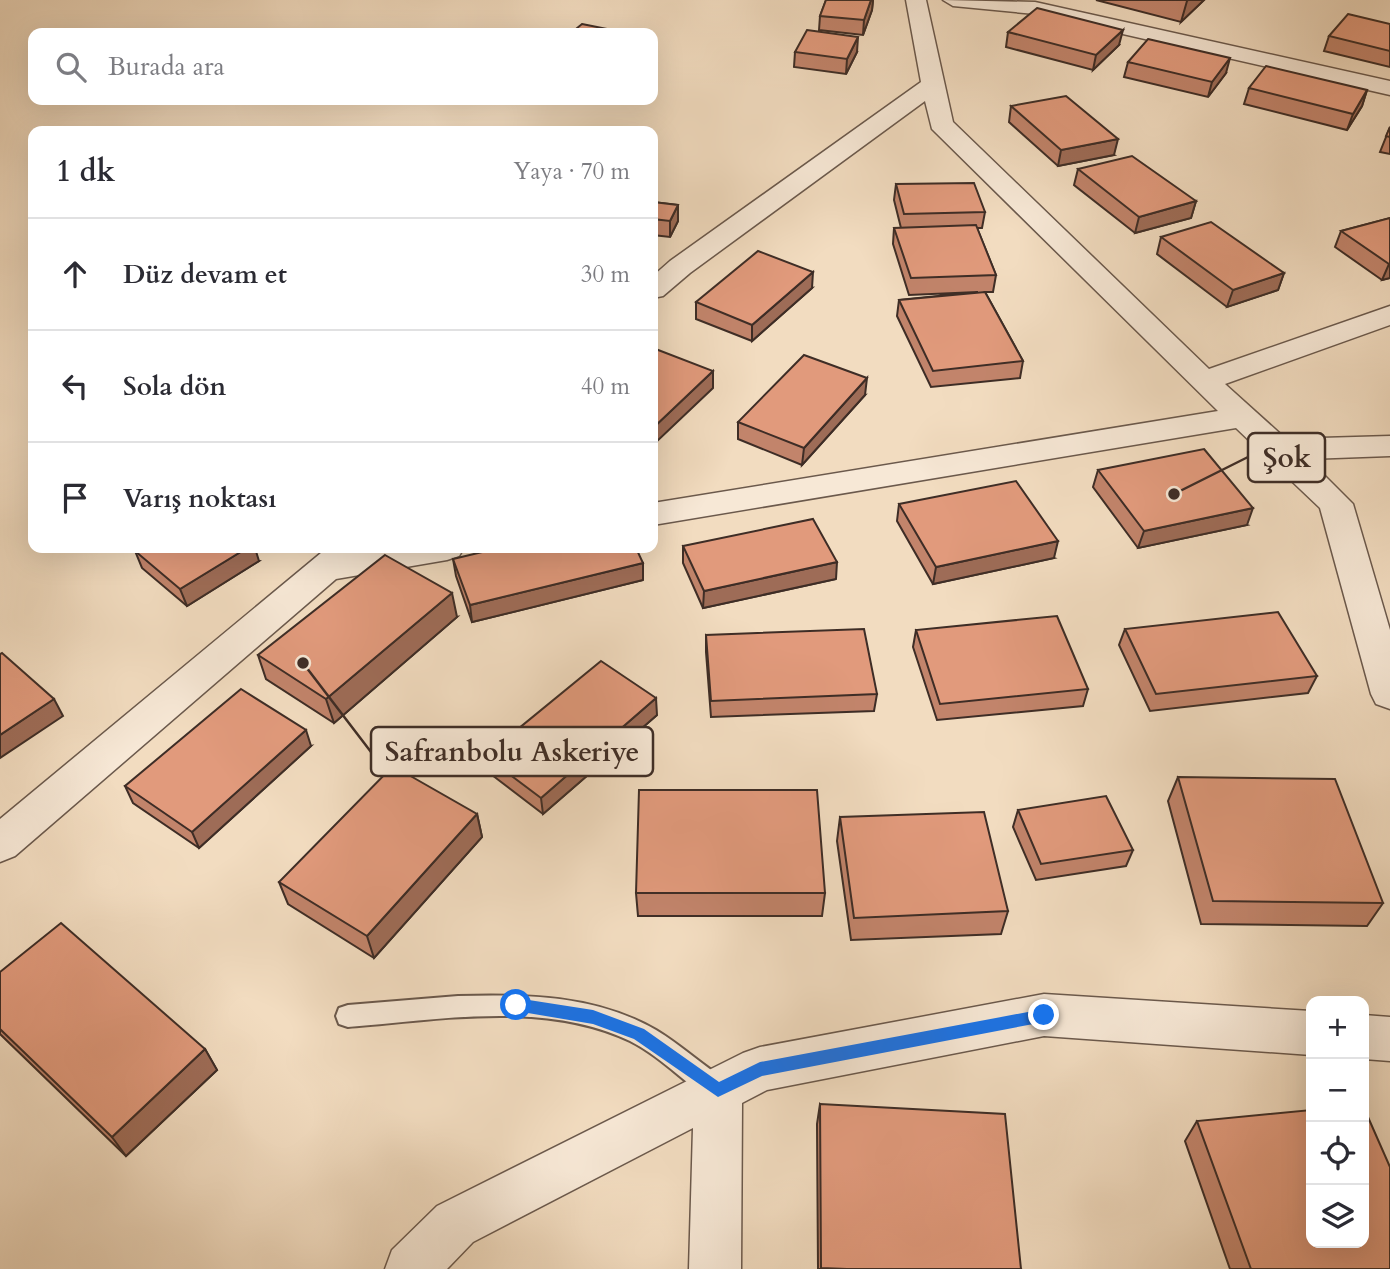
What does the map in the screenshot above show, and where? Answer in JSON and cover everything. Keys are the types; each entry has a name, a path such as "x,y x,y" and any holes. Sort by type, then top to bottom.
{"street":[{"path":"916,0 941,124 1204,381 1336,504 1390,694"},
{"path":"953,0 1035,8 1390,88"},
{"path":"658,286 933,83"},
{"path":"1204,381 1390,315"},
{"path":"658,513 1243,417"},
{"path":"1278,450 1390,446"},
{"path":"0,844 338,558 392,553"},
{"path":"411,1269 455,1224 760,1069 1044,1015 1306,1033"},
{"path":"1369,1037 1390,1039"},
{"path":"715,1269 718,1090"}],"lane":[{"path":"348,1016 516,1005 593,1017 639,1034 718,1090"}],"building":[{"path":"826,0 871,0 864,20 820,16"},
{"path":"1037,8 1123,30 1096,55 1008,32"},
{"path":"1348,14 1390,24 1390,51 1329,36"},
{"path":"582,24 602,28 577,28"},
{"path":"807,30 858,37 847,59 795,52"},
{"path":"1148,39 1230,58 1212,82 1128,62"},
{"path":"1266,66 1367,90 1353,114 1249,88"},
{"path":"1066,96 1118,139 1061,150 1011,106"},
{"path":"1132,156 1196,201 1139,217 1078,169"},
{"path":"974,183 985,212 904,214 896,184"},
{"path":"658,203 678,205 670,221 658,220"},
{"path":"1390,218 1390,264 1341,231"},
{"path":"1211,222 1284,273 1233,290 1161,237"},
{"path":"976,225 996,275 911,278 894,228"},
{"path":"758,251 813,272 752,325 696,302"},
{"path":"985,292 1023,361 933,371 899,300"},
{"path":"658,350 713,371 658,423"},
{"path":"804,355 867,378 804,448 738,422"},
{"path":"1204,449 1253,508 1144,531 1098,470"},
{"path":"1016,481 1058,541 936,567 899,504"},
{"path":"813,519 837,562 704,591 683,546"},
{"path":"137,553 239,553 180,589"},
{"path":"478,553 638,553 643,563 470,605 453,559"},
{"path":"385,555 452,593 326,699 258,655"},
{"path":"1278,612 1317,676 1156,694 1125,629"},
{"path":"1057,616 1088,689 940,704 916,630"},
{"path":"864,629 877,694 711,701 706,635"},
{"path":"0,654 54,699 0,735"},
{"path":"601,661 656,698 541,798 485,756"},
{"path":"241,689 306,730 192,832 125,786"},
{"path":"393,766 477,814 367,936 279,882"},
{"path":"1178,777 1335,779 1383,903 1213,901"},
{"path":"639,790 817,790 825,893 636,893"},
{"path":"1106,796 1133,850 1041,864 1018,810"},
{"path":"984,812 1008,911 854,918 840,817"},
{"path":"61,923 205,1049 112,1137 0,1029 0,972"},
{"path":"820,1104 1005,1114 1021,1269 821,1268"},
{"path":"1306,1110 1306,1248 1369,1248 1369,1119 1390,1167 1390,1269 1251,1269 1197,1121"}],"place":[{"name":"Şok","path":"1174,494"},
{"name":"Safranbolu Askeriye","path":"303,663"}],"route":[{"path":"516,1005 593,1017 639,1034 718,1090 760,1069 1044,1015"}]}
